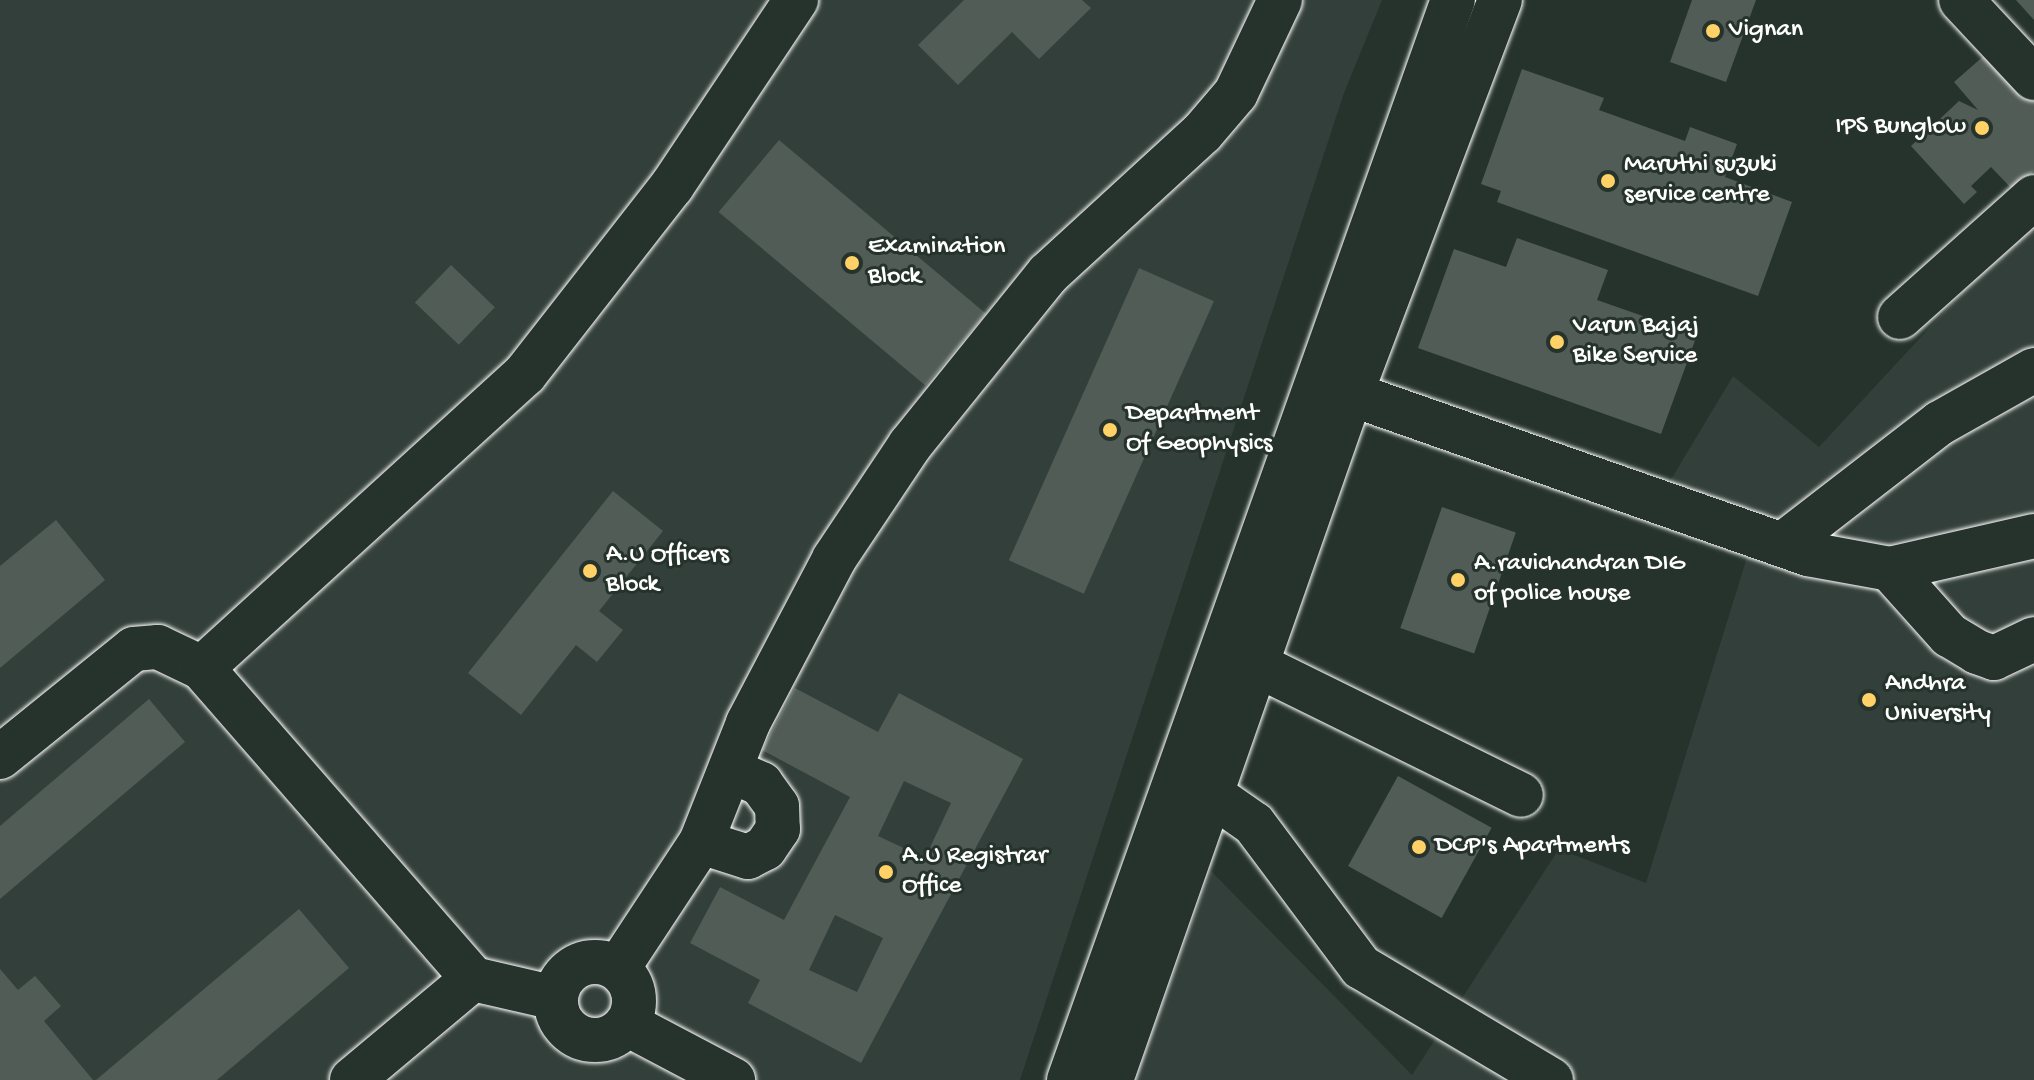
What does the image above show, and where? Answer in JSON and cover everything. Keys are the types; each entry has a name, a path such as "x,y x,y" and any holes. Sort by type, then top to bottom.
{"main road":[{"path":"202,668 525,374 672,186 796,0"},
{"path":"618,968 701,842 734,772 748,723 834,559 910,445 1048,274 1202,133 1236,93 1280,0"},
{"path":"1069,1080 1453,0"},
{"path":"1111,1080 1351,394 1500,0"},
{"path":"1961,0 2034,78"},
{"path":"1900,317 2034,197"},
{"path":"1782,545 1940,423 2034,370"},
{"path":"1351,394 1782,545 1890,569 2034,536"},
{"path":"1890,569 1949,635 1977,652 1994,658 2034,639"},
{"path":"0,757 134,649 158,647 202,668 473,979 555,998"},
{"path":"1257,665 1521,795"},
{"path":"701,842 748,857 778,829 777,806 761,784 734,772"},
{"path":"1211,794 1254,824 1361,967 1551,1080"},
{"path":"591,961 618,968 633,989 627,1024 608,1038 584,1039 562,1024 555,998 578,966 591,961"},
{"path":"352,1080 473,979"},
{"path":"627,1024 733,1080"}],"shaded area":[{"path":"0,0 1382,0 1344,93 1020,1080 0,1080"},
{"name":"Andhra University","path":"2034,215 2034,1080 1135,1080 1211,871 1412,1075 1559,849 1646,883 1749,551 1654,517 1670,481 1733,376 1819,447"}],"building":[{"path":"964,0 1082,0 1091,8 1039,59 1012,32 958,85 918,45"},
{"name":"Vignan","path":"1692,0 1756,0 1726,82 1670,62"},
{"path":"2016,0 2034,0 2034,20"},
{"name":"IPS Bunglow","path":"1994,47 2034,93 2034,171 2013,190 1991,167 1971,186 1977,192 1964,204 1911,146 1959,101 1978,110 1954,82"},
{"name":"Maruthi suzuki service centre","path":"1522,69 1604,98 1599,110 1685,141 1690,127 1737,144 1725,177 1792,202 1758,296 1497,202 1501,191 1481,184"},
{"name":"Examination Block","path":"779,140 986,314 925,386 719,212"},
{"name":"Varun Bajaj Bike Service","path":"1517,238 1608,270 1597,300 1697,335 1661,434 1418,348 1454,249 1506,267"},
{"path":"451,265 495,307 459,345 415,302"},
{"name":"Department Of Geophysics","path":"1139,268 1214,301 1084,594 1009,560"},
{"name":"A.U Officers Block","path":"613,491 663,531 599,611 623,630 597,662 576,645 521,715 468,673"},
{"name":"A.ravichandran DIG of police house","path":"1442,507 1516,532 1474,653 1400,628"},
{"path":"56,520 105,580 0,668 0,566"},
{"name":"A.U Registrar Office","path":"795,688 878,732 899,693 1023,759 861,1063 748,1003 760,980 690,943 720,887 784,920 850,797 762,750","holes":["904,781 951,803 925,858 878,836","835,915 883,938 857,992 809,970"]},
{"path":"149,699 185,742 0,899 0,826"},
{"name":"DCP's Apartments","path":"1398,776 1492,828 1442,918 1348,866"},
{"path":"299,909 349,968 217,1080 96,1080"},
{"path":"0,969 18,990 35,976 61,1006 44,1021 93,1080 0,1080"}],"place":[{"name":"Vignan","path":"1713,31"},
{"name":"IPS Bunglow","path":"1982,128"},
{"name":"Maruthi suzuki service centre","path":"1608,181"},
{"name":"Examination Block","path":"852,263"},
{"name":"Varun Bajaj Bike Service","path":"1557,342"},
{"name":"Department Of Geophysics","path":"1110,430"},
{"name":"A.U Officers Block","path":"590,571"},
{"name":"A.ravichandran DIG of police house","path":"1458,580"},
{"name":"Andhra University","path":"1869,700"},
{"name":"DCP's Apartments","path":"1419,847"},
{"name":"A.U Registrar Office","path":"886,872"}]}
